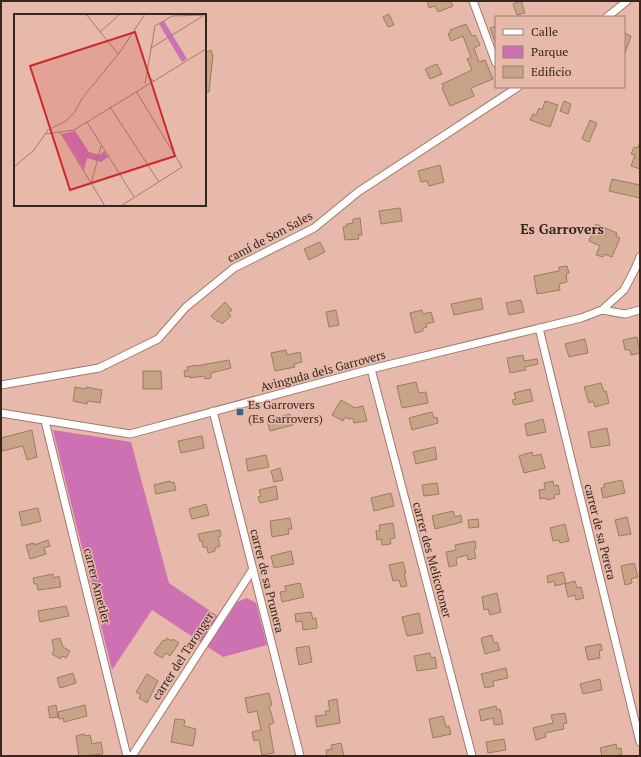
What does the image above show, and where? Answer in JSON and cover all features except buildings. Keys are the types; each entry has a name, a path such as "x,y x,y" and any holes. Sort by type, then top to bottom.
{"street":[{"path":"473,1 495,60"},
{"path":"608,16 627,1"},
{"name":"camí de Son Sales","path":"1,385 99,368 158,339 186,307 234,268 314,228 358,192 507,90"},
{"path":"602,310 624,290 640,257"},
{"path":"634,271 640,277"},
{"path":"602,310 625,314 640,310"},
{"name":"Avinguda dels Garrovers","path":"1,413 130,434 371,369 581,318 602,310"},
{"name":"carrer de sa Perera","path":"539,328 640,742"},
{"name":"carrer des Melicotoner","path":"371,369 472,756"},
{"name":"carrer de sa Prunera","path":"213,411 300,756"},
{"name":"carrer Ametler","path":"45,421 127,756"},
{"name":"carrer del Taronger","path":"132,756 253,569"}],"green space":[{"path":"53,430 131,442 169,583 225,621 237,602 247,598 256,603 267,645 223,657 152,610 112,670"}],"place":[{"name":"Es Garrovers (Es Garrovers)","path":"240,412"}],"district":[{"name":"Es Garrovers","path":"562,229"}]}
